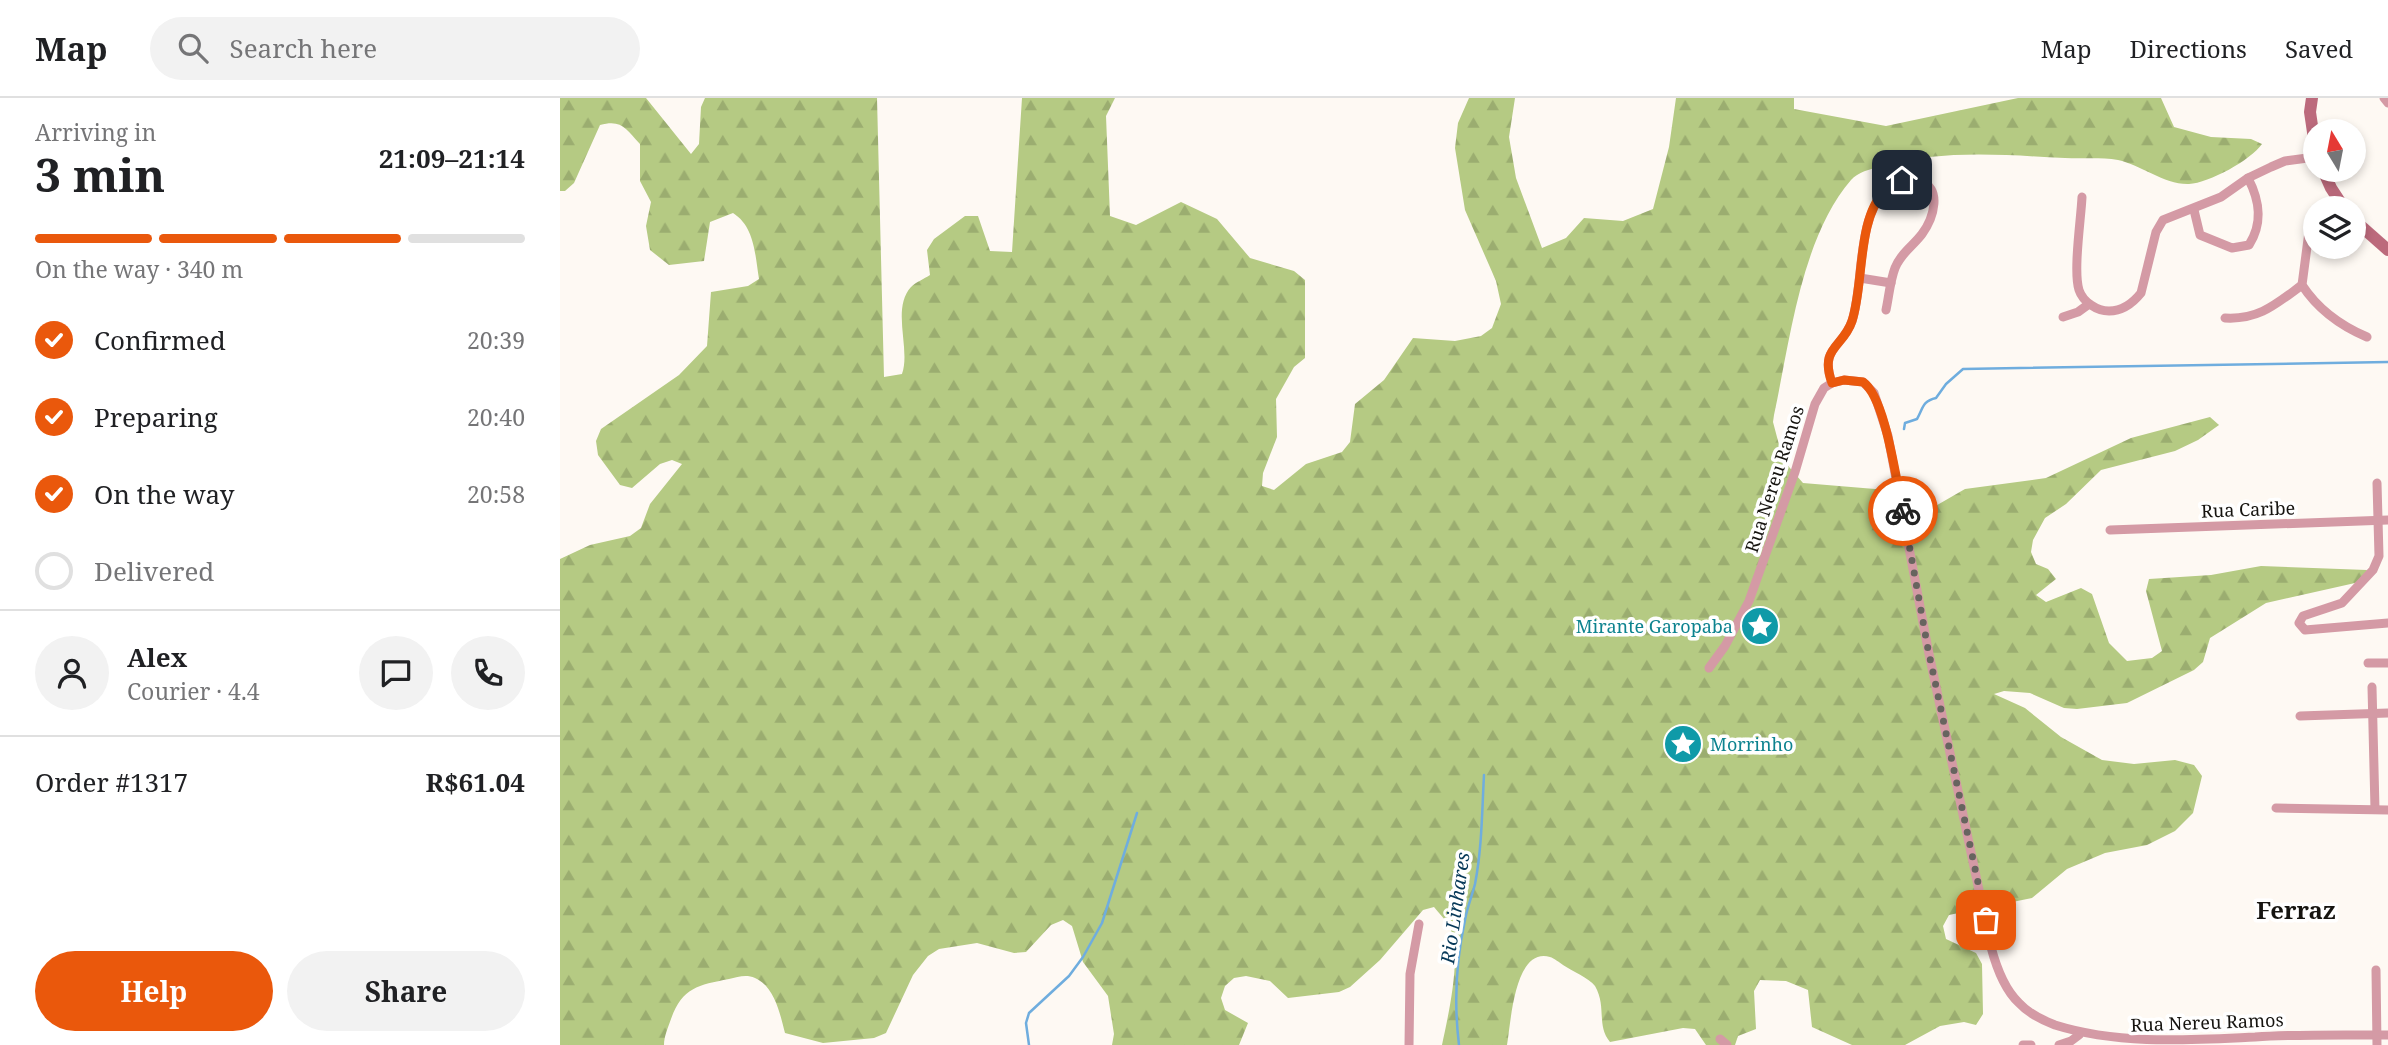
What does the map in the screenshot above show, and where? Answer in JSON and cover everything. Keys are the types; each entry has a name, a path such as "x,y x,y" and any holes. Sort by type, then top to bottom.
{"main road":[{"path":"2312,98 2312,119"},
{"path":"2366,231 2388,250"}],"street":[{"path":"2384,98 2388,103"},
{"path":"2082,197 2079,290 2089,304 2104,311 2112,311 2124,308 2141,293 2158,226 2163,220 2221,197 2248,178 2285,161 2303,159"},
{"path":"2193,210 2200,235 2232,248 2249,245 2256,234 2259,215 2255,192 2248,178"},
{"path":"1832,383 1826,364 1852,322 1868,225 1875,206 1891,186 1902,180 1918,180 1932,190 1934,205 1923,232 1901,257 1891,283 1886,310"},
{"path":"2305,259 2302,285 2312,300 2352,331 2367,337"},
{"path":"1860,278 1891,283"},
{"path":"2225,318 2248,318 2261,313 2302,285"},
{"path":"2063,317 2078,312 2089,304"},
{"name":"Rua Nereu Ramos","path":"1709,668 1725,646 1749,601 1796,472 1815,404 1824,388 1832,383 1856,380 1870,386 1888,436 1963,819 1997,966 2011,994 2028,1011 2080,1035 2162,1043 2381,1038"},
{"path":"2377,483 2383,520 2379,556 2373,570 2342,603 2303,616 2299,623 2305,630 2388,622"},
{"name":"Rua Caribe","path":"2110,530 2383,520"},
{"path":"2368,663 2388,663"},
{"path":"2372,687 2375,809"},
{"path":"2300,716 2388,713"},
{"path":"2276,808 2388,810"},
{"path":"1409,1045 1410,974 1419,924"},
{"path":"2376,970 2381,1038"},
{"path":"2059,1045 2080,1035"},
{"path":"2023,1045 2032,1045"}],"green space":[{"path":"560,98 646,98 691,154 699,144 701,107 705,98 877,98 884,377 902,374 902,306 911,287 930,275 927,250 934,239 965,216 978,216 990,251 1012,252 1022,98 1115,98 1106,116 1110,216 1136,225 1181,202 1217,219 1250,258 1294,271 1305,280 1305,358 1294,367 1276,399 1277,437 1263,473 1262,486 1274,490 1306,464 1342,452 1350,442 1355,404 1384,380 1413,338 1455,341 1481,336 1492,328 1501,304 1496,281 1465,210 1455,148 1458,123 1469,98 1515,98 1509,137 1516,178 1542,248 1566,238 1584,218 1623,221 1653,209 1669,147 1676,98 1794,98 1794,109 1886,126 2018,98 2161,98 2174,127 2211,137 2251,139 2262,144 2249,157 2229,170 2207,180 2189,184 2162,178 2118,160 1995,155 1949,155 1903,161 1854,177 1834,204 1820,231 1800,291 1773,422 1783,460 1803,483 1887,490 1892,502 1920,510 1932,508 1965,489 2046,478 2131,438 2210,417 2219,425 2198,440 2175,451 2101,470 2066,504 2045,518 2033,540 2031,552 2036,564 2048,569 2056,579 2036,595 2046,602 2081,588 2092,594 2109,643 2127,661 2152,658 2162,651 2146,591 2149,579 2211,575 2261,566 2367,570 2364,581 2266,603 2210,638 2203,662 2194,670 2127,703 2077,709 2064,708 2030,693 2004,691 1994,694 2025,708 2061,737 2102,760 2134,764 2175,760 2194,765 2202,776 2193,813 2175,831 2147,845 2105,853 2067,869 2032,898 1949,915 1943,926 1946,939 1976,953 1982,964 1983,1014 1976,1025 1964,1022 1940,1026 1905,1045 1852,1045 1812,1027 1808,990 1786,981 1760,980 1754,991 1756,1029 1738,1036 1735,1045 1706,1045 1695,1029 1683,1028 1610,1042 1603,1029 1599,994 1595,986 1585,977 1550,957 1538,957 1529,963 1516,989 1507,1045 1442,1045 1453,983 1455,949 1448,924 1434,907 1423,910 1380,960 1350,987 1339,992 1288,998 1270,981 1246,976 1234,978 1225,986 1221,998 1225,1010 1248,1023 1239,1045 1112,1045 1114,1034 1108,996 1083,962 1072,926 1063,920 1051,925 1026,952 1014,953 977,943 939,949 928,956 913,975 886,1033 874,1038 823,1043 785,1033 772,994 762,982 745,976 708,983 686,994 675,1009 664,1045 560,1045 560,559 590,545 630,536 641,528 650,504 682,464 672,460 660,464 632,488 620,485 598,455 596,441 601,429 679,375 707,346 711,292 748,286 759,279 750,234 733,213 710,222 704,261 669,265 650,250 646,226 651,202 640,181 640,144 619,124 600,125 574,183 565,191 560,191"}],"waterway":[{"path":"1904,429 1905,423 1917,419 1925,403 1936,398 1946,384 1963,369 2388,362"},
{"name":"Rio Linhares","path":"1459,1045 1458,967 1462,935 1477,870 1484,775"},
{"path":"1029,1045 1026,1023 1029,1013 1069,976 1102,923 1137,813"}],"way so far":[{"path":"1903,511 1928,649 1986,920"}],"place":[{"name":"Mirante Garopaba","path":"1760,626"},
{"name":"Morrinho","path":"1683,744"}],"district":[{"name":"Ferraz","path":"2296,909"}],"route":[{"path":"1902,180 1883,193 1875,206 1863,248 1852,322 1826,364 1832,383 1856,380 1870,386 1874,393 1888,436 1903,511"}]}
